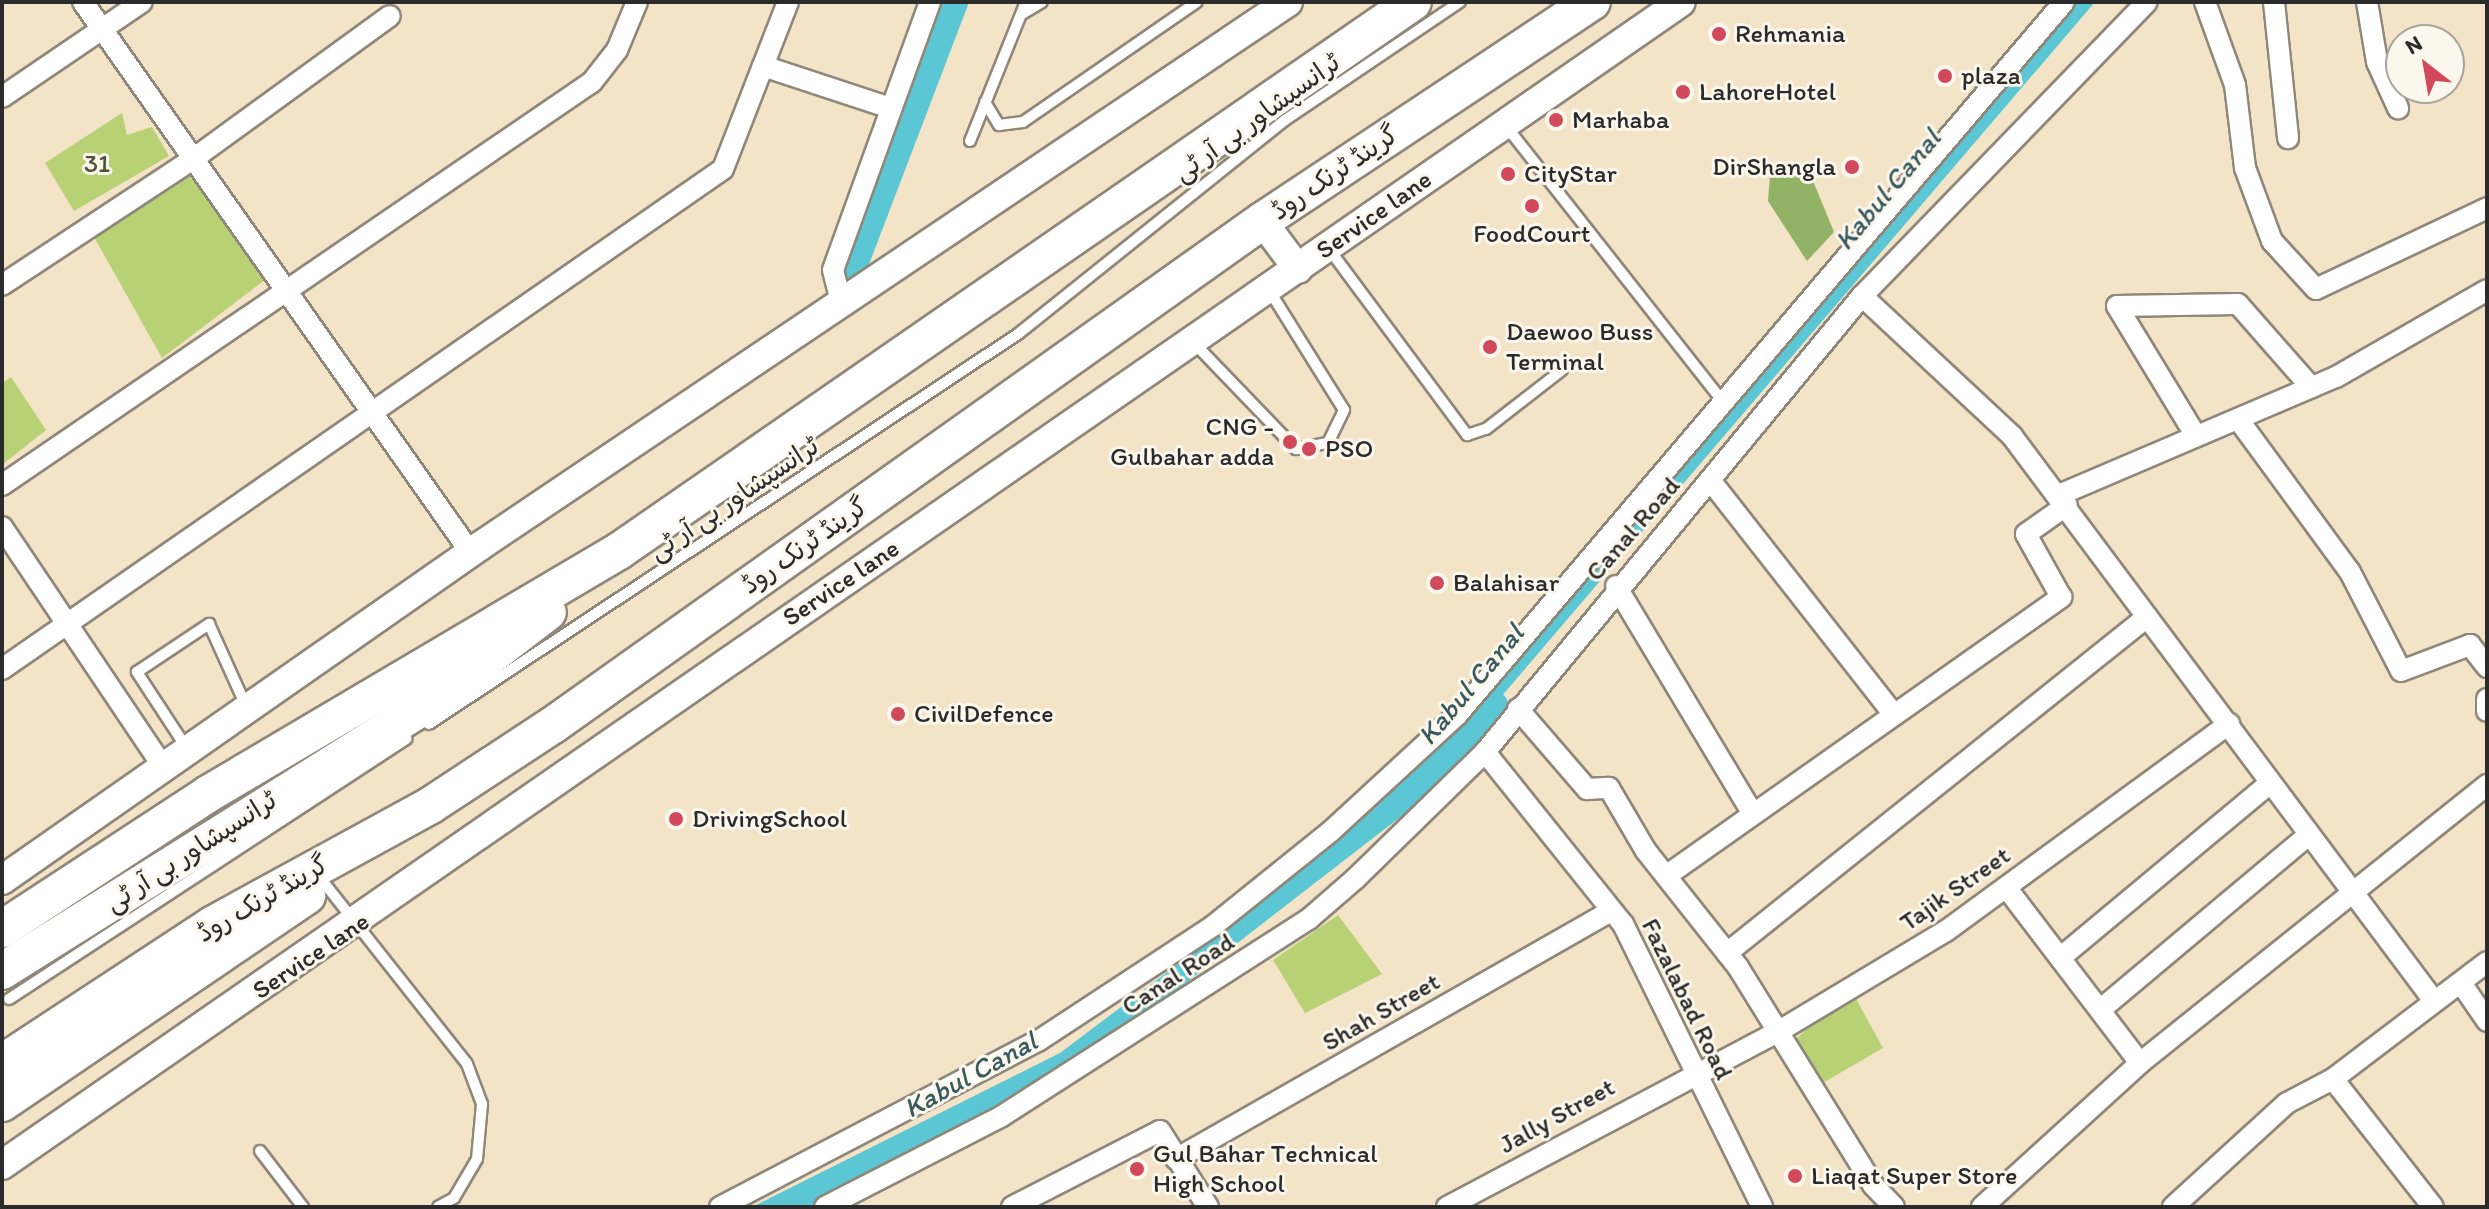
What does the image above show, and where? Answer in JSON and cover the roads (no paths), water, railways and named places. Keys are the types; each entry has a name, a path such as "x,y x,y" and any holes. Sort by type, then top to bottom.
{"highway":[{"path":"2,929 118,853 619,551 1413,2"},
{"name":"گرینڈ ٹرنک روڈ","path":"2,1063 212,925 431,805 553,725 1262,221 1592,2"},
{"path":"6,985 495,657 619,551"},
{"path":"2,1103 325,884 431,805"}],"street":[{"path":"83,2 193,159 282,295 373,408 471,553"},
{"path":"2,97 142,2"},
{"path":"2,485 592,82 617,50 637,2"},
{"path":"2,669 373,408 723,169 788,2"},
{"path":"842,306 833,270 930,2"},
{"path":"2,880 246,706 1288,2"},
{"name":"Service lane","path":"2,1165 362,922 578,764 1269,290 1681,2"},
{"path":"720,1207 1038,1041 1213,926 1457,715 1721,399 2064,2"},
{"name":"Canal Road","path":"825,1207 1002,1116 1309,919 1485,752 1616,586 1710,480 1862,296 2147,2"},
{"path":"2205,2 2235,85 2245,168 2272,241 2316,289 2487,208"},
{"path":"2274,2 2288,138"},
{"path":"2367,2 2377,62 2398,108"},
{"path":"2,285 193,159 390,16"},
{"path":"763,66 891,108"},
{"path":"1262,221 1298,269"},
{"path":"1666,876 2061,597 2026,534 2063,500 2196,436 2311,387 2487,290"},
{"path":"1862,296 2012,436 2229,724 2306,837 2434,1001"},
{"path":"2196,436 2117,306 2238,304 2311,387"},
{"path":"2238,419 2350,572 2401,671 2470,645 2487,667"},
{"path":"1710,480 1894,715"},
{"path":"2,527 70,621 162,765"},
{"path":"1616,586 1753,814"},
{"path":"1727,953 2147,617"},
{"path":"2487,699 2487,711"},
{"path":"1518,709 1587,789 1609,788 1666,876 1727,953 1776,1033 1894,1207"},
{"name":"Tajik Street","path":"1693,1070 1776,1033 2006,887 2229,724"},
{"path":"553,725 578,764"},
{"name":"Fazalabad Road","path":"1485,752 1611,911 1762,1207"},
{"path":"2060,958 2270,783"},
{"path":"1982,1207 2140,1063 2487,785"},
{"path":"96,812 118,853"},
{"path":"2100,1010 2306,837"},
{"path":"2006,887 2140,1063"},
{"name":"Shah Street","path":"1176,1159 1611,911"},
{"path":"2173,1207 2287,1103 2333,1079 2487,962"},
{"path":"2461,983 2487,1021"},
{"name":"Jally Street","path":"1447,1207 1693,1070"},
{"path":"2333,1079 2433,1207"},
{"path":"1012,1207 1160,1131 1208,1207"}],"lane":[{"path":"970,141 1026,2"},
{"path":"1021,15 1042,2"},
{"path":"985,102 999,125 1023,122 1197,2"},
{"name":"ٹرانسپشاور بی آر ٹی","path":"6,985 1018,334 1285,120 1460,2"},
{"path":"1504,125 1721,399"},
{"path":"1328,247 1467,435 1486,429 1562,370"},
{"path":"1193,342 1296,449 1328,443 1344,410 1269,290"},
{"path":"186,747 137,672 209,624 246,706"},
{"path":"325,884 362,922 467,1064 482,1104 477,1159 454,1198 438,1207"},
{"path":"260,1151 303,1207"}],"water":[{"path":"2061,2 2095,2 1471,732 1464,716"},
{"path":"1442,737 1460,757 1452,777 1116,1037 999,1110 811,1207 752,1207 1060,1053 1255,906"}],"waterway":[{"path":"851,275 955,2"},
{"name":"Kabul Canal","path":"1434,775 1495,705"}],"place":[{"name":"Rehmania","path":"1719,34"},
{"name":"plaza","path":"1945,76"},
{"name":"LahoreHotel","path":"1683,92"},
{"name":"Marhaba","path":"1556,120"},
{"name":"DirShangla","path":"1852,167"},
{"name":"CityStar","path":"1508,174"},
{"name":"FoodCourt","path":"1532,206"},
{"name":"Daewoo Buss Terminal","path":"1490,347"},
{"name":"CNG - Gulbahar adda","path":"1290,442"},
{"name":"PSO","path":"1309,449"},
{"name":"Balahisar","path":"1437,583"},
{"name":"CivilDefence","path":"898,714"},
{"name":"DrivingSchool","path":"676,819"},
{"name":"Gul Bahar Technical High School","path":"1137,1169"},
{"name":"Liaqat Super Store","path":"1795,1176"}],"park label":[{"name":"31","path":"97,164"}]}
